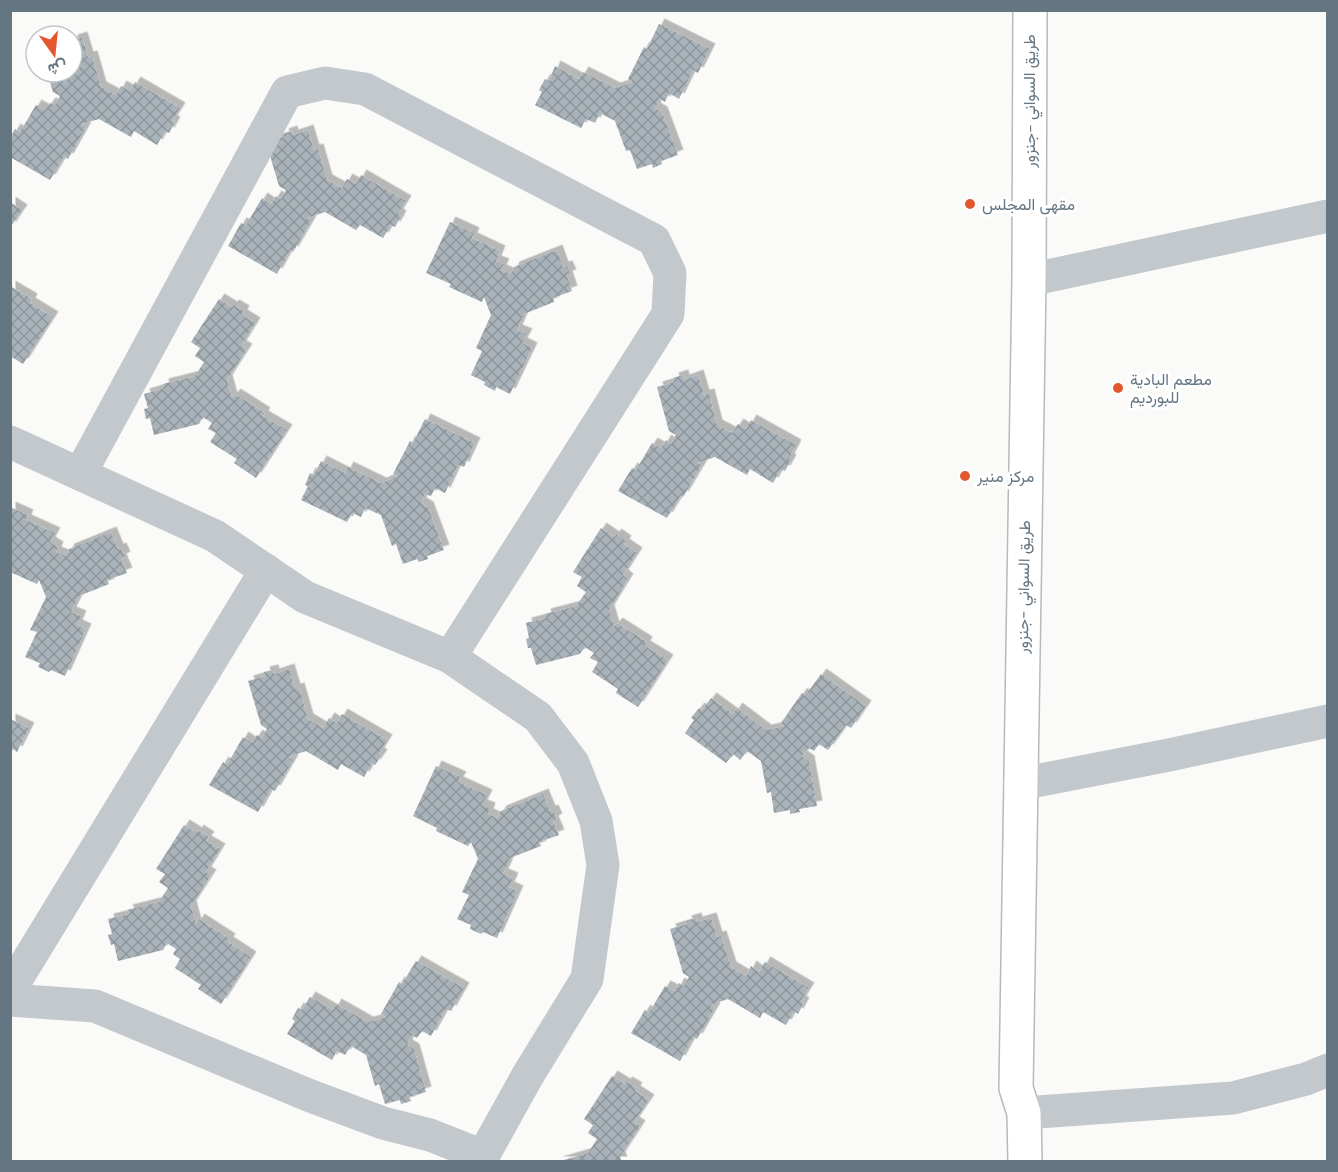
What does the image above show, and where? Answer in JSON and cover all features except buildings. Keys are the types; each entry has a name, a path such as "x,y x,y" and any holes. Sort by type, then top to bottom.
{"main road":[{"name":"طريق السواني -جنزور","path":"1025,1161 1024,1113 1016,1088 1029,280 1030,10"}],"street":[{"path":"80,474 287,92 324,84 365,89 654,240 670,273 668,314 450,657"},
{"path":"1029,280 1328,216"},
{"path":"10,442 215,536 305,597 450,657 538,717 573,763 596,821 603,865 587,979 528,1075 482,1159 430,1135 383,1123 308,1095 95,1006 10,1000"},
{"path":"10,990 266,570"},
{"path":"1020,784 1328,721"},
{"path":"1024,1113 1233,1098 1306,1079 1328,1070"}],"place":[{"name":"مقهى المجلس","path":"970,204"},
{"name":"مطعم البادية للبورديم","path":"1118,388"},
{"name":"مركز منير","path":"965,476"}]}
